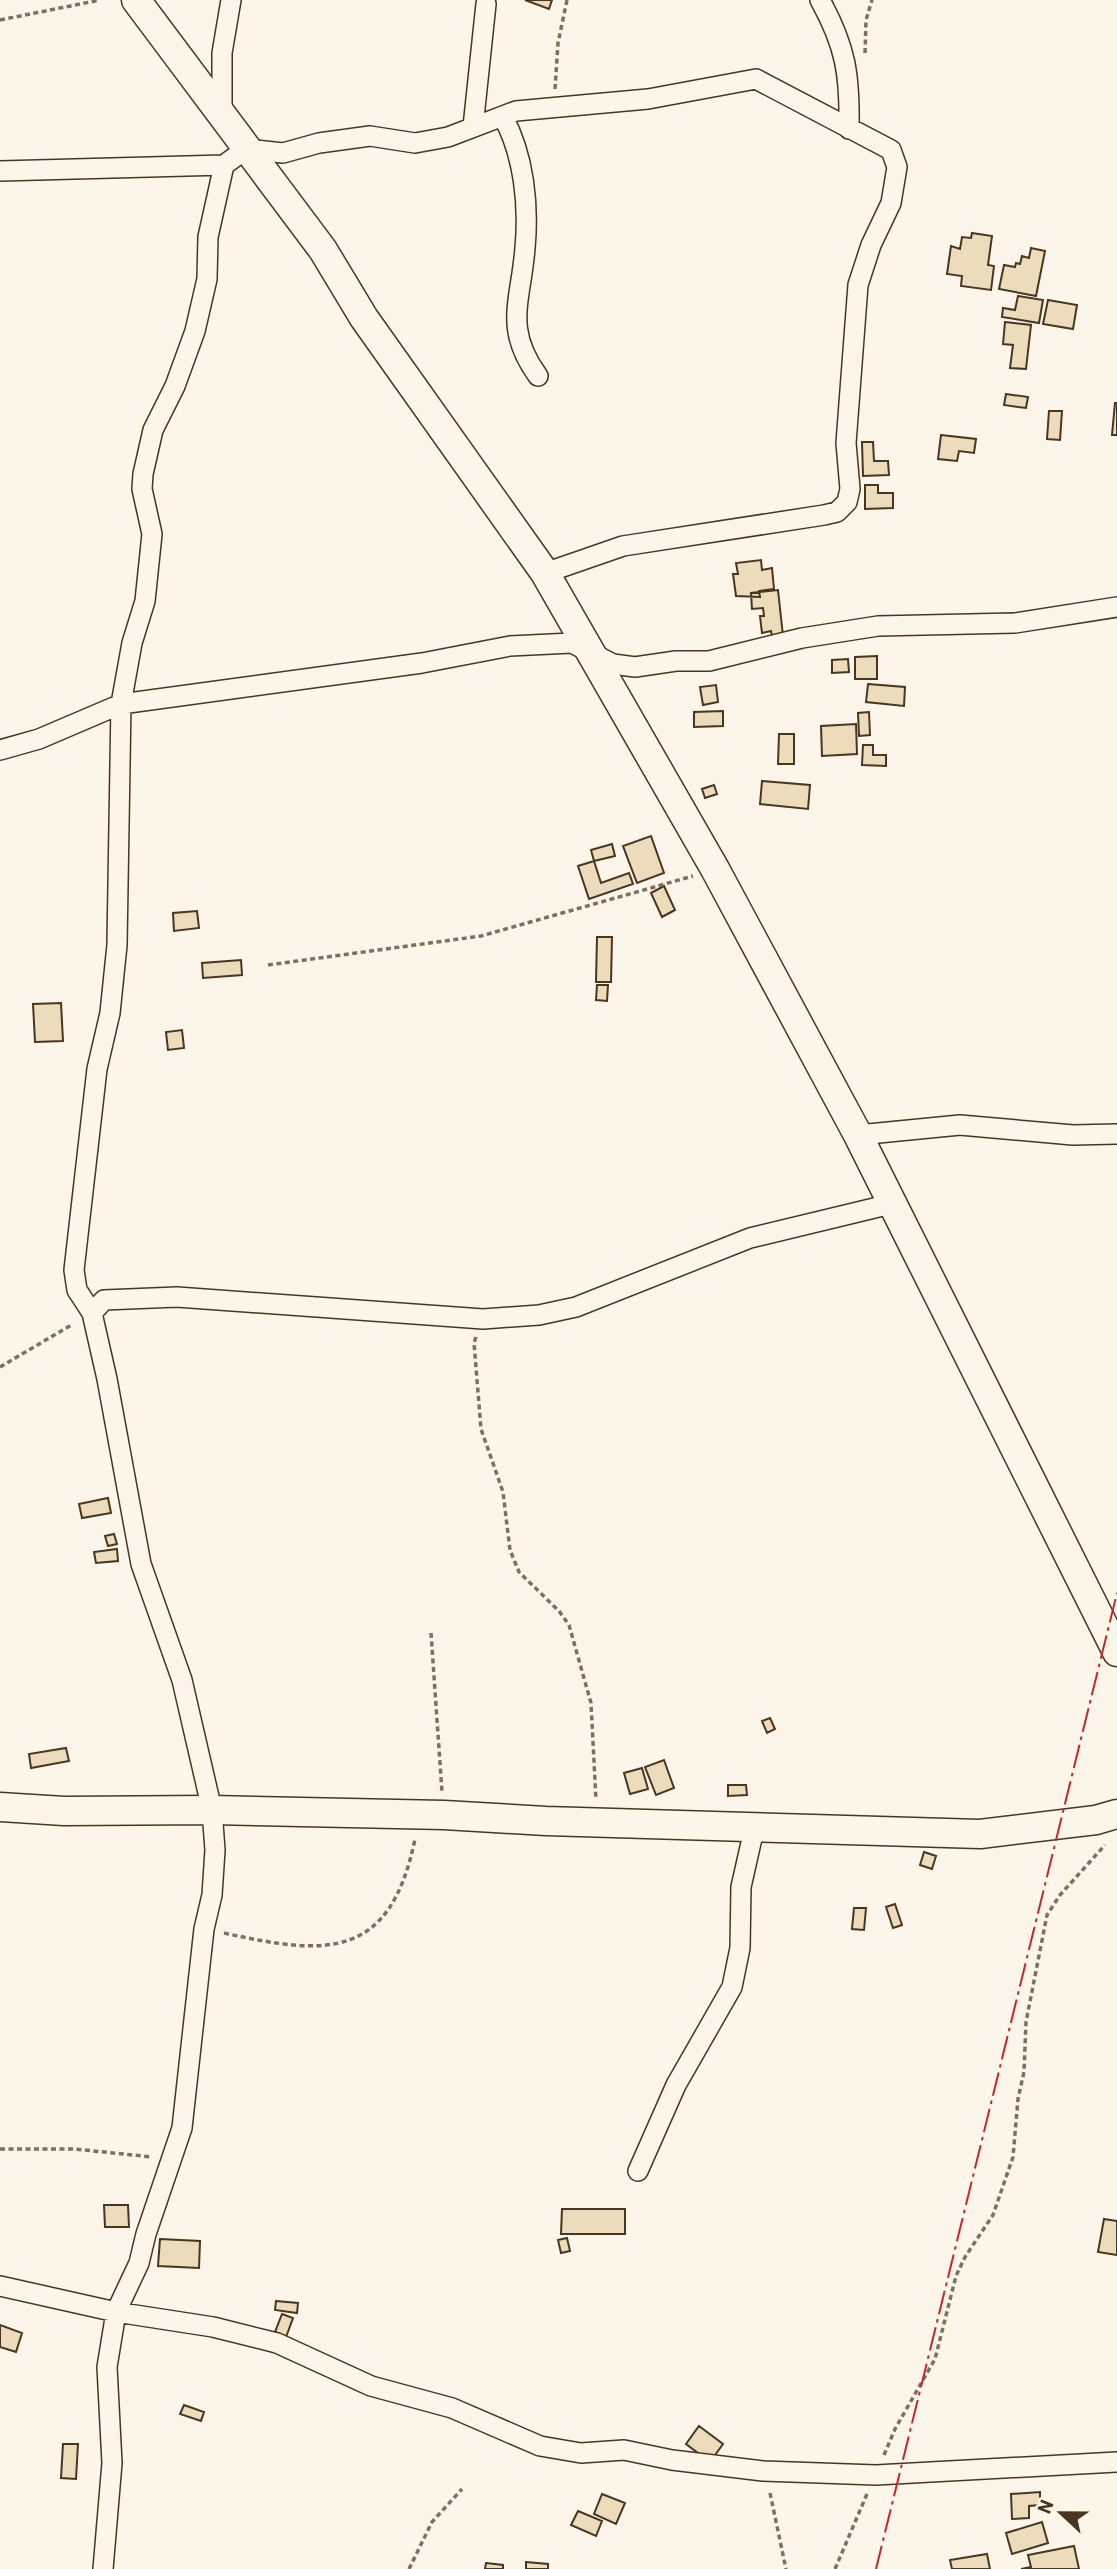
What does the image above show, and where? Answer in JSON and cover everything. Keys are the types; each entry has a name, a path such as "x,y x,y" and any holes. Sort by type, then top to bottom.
{"street":[{"path":"136,0 222,110"},
{"path":"232,0 222,53 222,110 235,157 323,250 363,318 545,573 715,869 858,1135 1117,1652"},
{"path":"820,0 839,34 850,83 849,129"},
{"path":"473,127 486,4"},
{"path":"0,171 283,153 319,143 370,136 415,143 447,137 516,111 558,105 648,99 756,79 891,150 897,167 891,203 871,245 858,285 846,443 850,489 846,502 837,512 824,515 623,545 545,573"},
{"path":"503,117 512,134 526,199 526,247 516,332 521,348 538,376"},
{"path":"103,2569 112,2463 107,2367 116,2312 139,2263 182,2128 204,1929 215,1871 212,1810 182,1680 141,1564 121,1449 92,1313 78,1290 74,1270 97,1069 110,1013 117,945 121,704 131,643 145,601 152,534 142,489 143,474 153,430 175,386 195,331 208,279 208,237 235,157"},
{"path":"0,750 39,739 121,704 422,663 522,645 564,642 614,664 635,667 676,661 709,661 802,638 878,626 1015,623 1117,607"},
{"path":"858,1135 960,1125 1073,1135 1117,1134"},
{"path":"92,1313 104,1300 177,1297 484,1319 539,1314 576,1307 750,1238 891,1204"},
{"path":"0,1807 64,1811 212,1810 432,1815 979,1834 1096,1820 1113,1827"},
{"path":"638,2171 676,2085 732,1987 740,1948 741,1887 755,1825"},
{"path":"0,2286 116,2312 213,2327 277,2343 370,2386 452,2408 540,2446 581,2453 624,2450 672,2460 763,2471 876,2475 1117,2462"}],"path":[{"path":"0,20 100,0"},
{"path":"558,105 553,79 567,0"},
{"path":"268,965 481,936 715,869"},
{"path":"0,1367 92,1313"},
{"path":"484,1319 474,1343 481,1429 503,1492 510,1550 519,1572 559,1611 569,1626 592,1703 597,1822"},
{"path":"204,1929 247,1938 316,1945 350,1941 369,1932 395,1903 432,1815 430,1633"},
{"path":"835,2569 850,2528 895,2429 935,2359 956,2276 965,2257 993,2216 1006,2180 1018,2126 1026,2022 1047,1915 1113,1827"},
{"path":"0,2150 75,2149 171,2159"},
{"path":"763,2471 786,2569"},
{"path":"409,2569 432,2522 462,2489"}],"building":[{"path":"525,0 552,0 549,9"},
{"path":"972,233 992,236 988,265 994,266 991,290 961,286 962,276 947,274 951,246 960,249 962,237 971,238"},
{"path":"1031,248 1045,251 1036,296 999,289 1004,265 1015,267 1016,263 1020,264 1022,256 1029,258"},
{"path":"1018,296 1043,300 1039,323 1002,317 1003,308 1015,310"},
{"path":"1048,300 1077,305 1073,329 1043,324"},
{"path":"1005,322 1031,325 1026,369 1010,368 1013,345 1003,344"},
{"path":"1006,394 1028,397 1026,408 1004,405"},
{"path":"1115,403 1117,435 1112,435"},
{"path":"1049,411 1062,411 1060,440 1047,439"},
{"path":"941,435 976,439 974,453 959,451 957,461 938,459"},
{"path":"862,442 873,442 874,461 888,461 889,475 863,476"},
{"path":"865,485 878,485 878,493 893,493 893,508 865,509"},
{"path":"761,560 762,570 772,568 774,589 759,591 760,597 736,596 733,574 738,574 736,563"},
{"path":"778,590 783,636 772,637 771,631 762,633 760,616 764,616 763,608 752,609 751,593"},
{"path":"877,656 877,679 855,679 855,657"},
{"path":"848,659 849,672 832,673 832,660"},
{"path":"868,684 905,687 904,706 866,702"},
{"path":"716,685 718,702 703,705 700,687"},
{"path":"723,711 723,726 694,727 694,712"},
{"path":"869,712 870,735 859,736 858,713"},
{"path":"856,724 857,754 822,756 821,726"},
{"path":"779,734 794,734 794,764 778,764"},
{"path":"863,745 873,745 873,755 886,755 886,766 862,765"},
{"path":"762,781 810,785 808,809 760,804"},
{"path":"714,785 717,794 705,798 702,789"},
{"path":"651,836 664,873 637,883 623,846"},
{"path":"612,844 615,856 594,861 591,850"},
{"path":"594,861 601,883 629,873 633,884 589,899 578,866"},
{"path":"664,886 675,910 662,917 651,893"},
{"path":"197,911 199,928 174,931 173,913"},
{"path":"597,937 612,937 611,982 596,982"},
{"path":"241,960 242,975 203,978 202,963"},
{"path":"597,985 608,985 607,1001 596,1000"},
{"path":"61,1003 63,1041 35,1042 33,1004"},
{"path":"182,1030 184,1048 168,1050 166,1032"},
{"path":"108,1498 111,1513 82,1518 79,1504"},
{"path":"114,1534 117,1544 108,1546 105,1536"},
{"path":"117,1549 118,1561 96,1563 94,1552"},
{"path":"770,1718 775,1729 767,1733 762,1721"},
{"path":"66,1748 69,1761 31,1768 29,1754"},
{"path":"664,1760 674,1788 656,1795 645,1767"},
{"path":"642,1768 648,1789 630,1794 624,1773"},
{"path":"728,1785 746,1785 747,1795 728,1796"},
{"path":"924,1852 936,1856 932,1869 920,1865"},
{"path":"895,1904 902,1925 893,1928 886,1907"},
{"path":"854,1908 866,1908 864,1930 852,1929"},
{"path":"104,2205 128,2205 129,2227 105,2227"},
{"path":"562,2209 625,2209 625,2234 561,2234"},
{"path":"1104,2219 1117,2221 1117,2255 1098,2252"},
{"path":"567,2238 570,2251 561,2253 558,2240"},
{"path":"160,2239 200,2241 199,2268 158,2266"},
{"path":"276,2301 298,2303 297,2313 275,2310"},
{"path":"282,2314 293,2318 286,2337 275,2332"},
{"path":"0,2325 22,2333 16,2352 0,2347"},
{"path":"184,2405 204,2412 201,2421 180,2414"},
{"path":"699,2426 723,2444 710,2462 686,2444"},
{"path":"63,2444 78,2444 76,2479 61,2478"},
{"path":"1040,2492 1040,2505 1029,2506 1029,2518 1012,2519 1011,2494"},
{"path":"602,2494 625,2503 616,2524 594,2514"},
{"path":"578,2511 602,2521 596,2536 571,2525"},
{"path":"1042,2522 1048,2543 1012,2554 1006,2533"},
{"path":"1074,2546 1079,2569 1021,2569 1031,2567 1028,2555"},
{"path":"987,2554 990,2569 952,2569 950,2560"},
{"path":"526,2562 548,2564 548,2569 526,2569"},
{"path":"486,2563 503,2565 503,2569 485,2569"}],"power":[{"path":"876,2569 1117,1593"}]}
